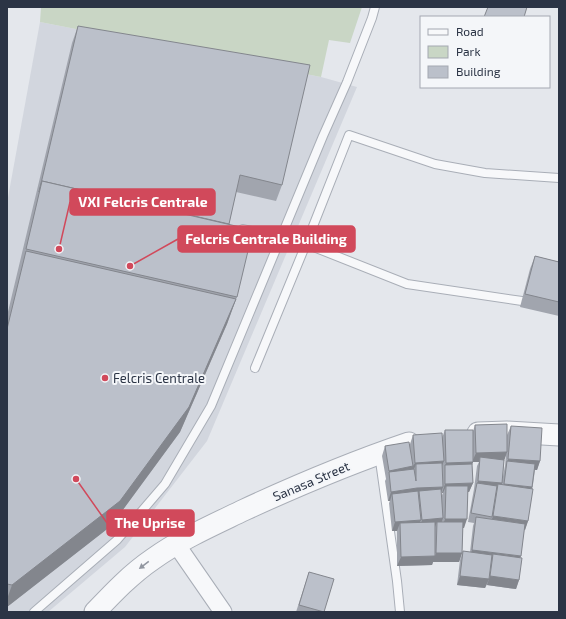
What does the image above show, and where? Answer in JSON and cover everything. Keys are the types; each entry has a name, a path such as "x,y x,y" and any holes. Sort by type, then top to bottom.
{"street":[{"path":"462,434 507,432 559,435"},
{"name":"Sanasa Street","path":"95,612 134,572 153,558 209,526 279,494 379,453 426,440"},
{"path":"176,544 223,612"}],"lane":[{"path":"34,612 117,540 165,484 211,406 282,238 323,136 347,82 375,7"},
{"path":"255,368 349,135 435,164 485,173 559,178"},
{"path":"233,226 282,238"},
{"path":"306,244 407,284 522,302"},
{"path":"379,453 400,612"}],"shaded area":[{"name":"Felcris Centrale","path":"40,22 321,77 357,87 207,441 125,547 48,612 7,612 7,203"}],"green space":[{"path":"41,7 362,7 350,43 329,40 321,77 40,22"}],"building":[{"path":"488,7 527,7 524,16 484,16"},
{"path":"78,26 310,65 282,185 240,175 229,224 42,181 39,192"},
{"path":"42,181 253,230 237,297 26,249"},
{"path":"26,251 236,299 189,407 120,501 12,585 7,584 7,329"},
{"path":"535,256 559,262 559,302 525,294"},
{"path":"507,424 507,452 476,453 475,425"},
{"path":"511,426 542,428 540,461 508,459"},
{"path":"445,430 473,430 473,462 446,463"},
{"path":"442,433 444,461 415,463 413,435"},
{"path":"409,442 413,466 389,471 385,446"},
{"path":"480,457 504,460 502,483 478,481"},
{"path":"507,461 535,464 532,487 504,484"},
{"path":"442,463 443,487 417,488 391,492 389,472 414,469 416,481 416,464"},
{"path":"472,464 473,483 445,484 445,465"},
{"path":"477,483 497,486 492,517 471,513"},
{"path":"498,484 533,489 528,521 493,516"},
{"path":"446,486 468,486 467,519 445,519"},
{"path":"441,489 443,518 422,520 419,491"},
{"path":"418,491 421,520 395,522 392,494"},
{"path":"476,517 525,524 521,556 472,550"},
{"path":"435,522 435,556 401,557 400,523"},
{"path":"437,522 463,522 462,553 436,553"},
{"path":"463,551 492,555 489,579 460,576"},
{"path":"493,554 522,558 519,580 490,576"},
{"path":"309,572 334,579 324,612 299,605"}],"place":[{"name":"VXI Felcris Centrale","path":"59,249"},
{"name":"Felcris Centrale Building","path":"130,266"},
{"name":"Felcris Centrale","path":"105,378"},
{"name":"The Uprise","path":"76,479"}]}
